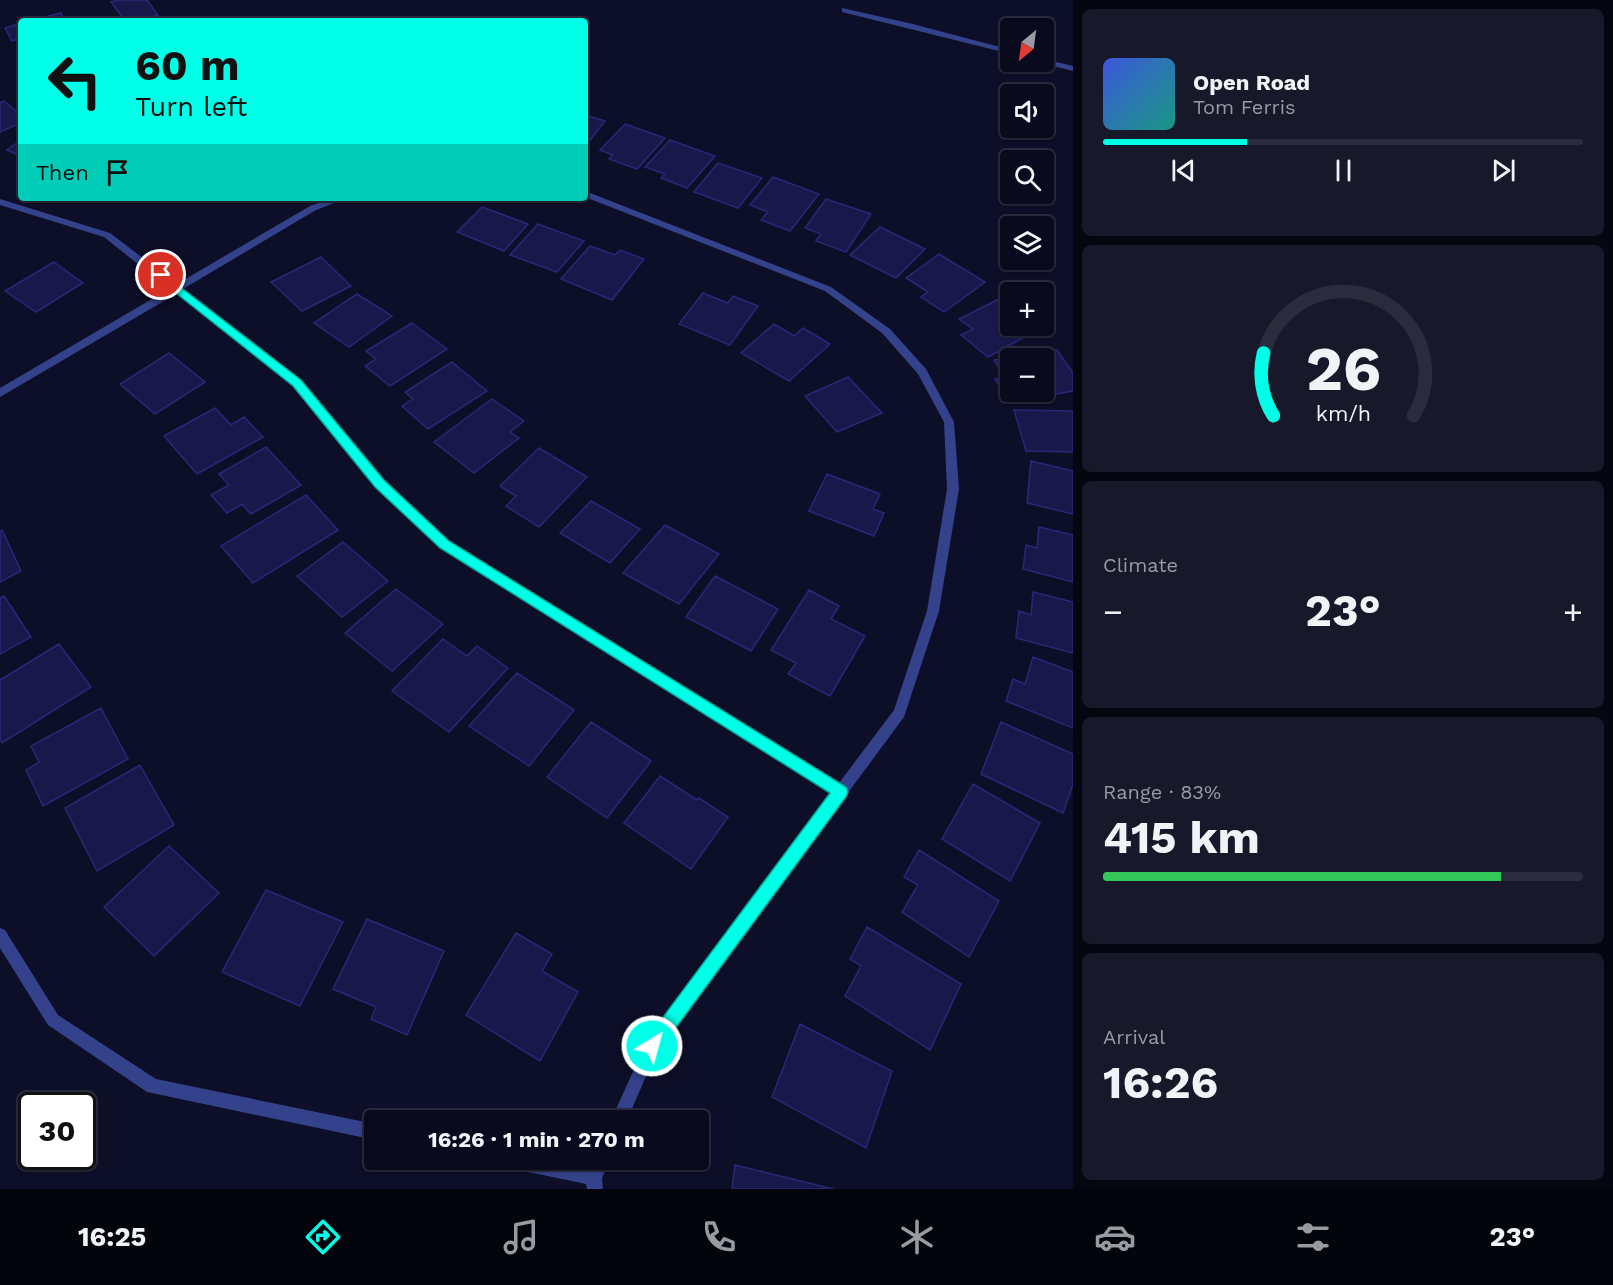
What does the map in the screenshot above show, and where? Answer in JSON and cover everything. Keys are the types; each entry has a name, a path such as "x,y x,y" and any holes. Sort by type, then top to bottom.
{"street":[{"path":"845,10 1000,49"},
{"path":"1054,64 1073,69"},
{"path":"588,195 828,289 886,331 922,372 950,422 953,489 933,611 899,713 652,1046 623,1110"},
{"path":"0,393 313,208 333,201"},
{"path":"0,202 107,235 297,383 380,483 444,545 841,792"},
{"path":"0,935 53,1020 153,1086 364,1130"},
{"path":"546,1170 595,1183"}],"building":[{"path":"147,0 158,15 148,18 123,18 111,2"},
{"path":"61,13 64,18 42,18"},
{"path":"18,24 18,39 12,41 5,28"},
{"path":"4,101 18,113 18,124 0,132 0,103"},
{"path":"588,116 605,121 588,143"},
{"path":"625,124 665,138 637,169 609,159 613,155 600,150"},
{"path":"670,140 715,156 687,188 661,178 665,174 645,167"},
{"path":"18,142 18,155 7,150"},
{"path":"718,163 762,178 738,208 694,192"},
{"path":"773,177 819,194 790,231 761,220 768,212 750,205"},
{"path":"826,199 871,214 846,252 816,241 821,234 805,228"},
{"path":"482,207 528,224 504,251 457,232"},
{"path":"538,224 584,241 557,272 510,255"},
{"path":"880,227 925,249 896,278 850,255"},
{"path":"590,246 615,255 620,250 644,259 612,300 561,279"},
{"path":"939,254 985,282 944,312 921,297 928,292 906,278"},
{"path":"321,257 351,286 302,311 271,282"},
{"path":"54,262 83,283 36,312 5,291"},
{"path":"703,293 728,303 733,296 758,306 730,345 679,324"},
{"path":"357,294 392,316 349,347 314,323"},
{"path":"1000,298 1000,336 1026,336 1004,348 1000,348 1000,350 988,357 961,335 973,329 959,319"},
{"path":"412,323 447,349 390,386 365,366 376,359 366,351"},
{"path":"774,324 794,336 803,328 830,344 789,381 741,353"},
{"path":"1054,350 1057,350 1073,373 1073,391 1054,394"},
{"path":"169,353 205,382 155,414 120,384"},
{"path":"1000,359 1000,369 994,360"},
{"path":"452,362 487,391 428,429 402,406 413,399 405,392"},
{"path":"848,377 882,413 837,432 805,396"},
{"path":"492,399 524,421 510,432 519,438 474,473 434,442"},
{"path":"215,408 231,425 244,417 263,437 197,474 164,436"},
{"path":"1014,410 1073,411 1073,452 1026,451"},
{"path":"266,447 301,485 251,514 242,504 227,513 211,495 229,485 219,474"},
{"path":"539,448 587,477 539,527 506,506 516,496 500,486"},
{"path":"1031,461 1073,471 1073,514 1027,503"},
{"path":"827,474 880,494 873,509 884,513 874,536 809,511"},
{"path":"306,495 338,530 253,583 221,546"},
{"path":"591,501 640,529 610,563 560,533"},
{"path":"665,525 719,554 679,604 623,573"},
{"path":"1039,527 1073,535 1073,582 1023,569 1026,545 1037,548"},
{"path":"2,530 21,571 0,582 0,531"},
{"path":"343,542 388,581 342,617 297,576"},
{"path":"715,576 778,609 751,651 686,617"},
{"path":"396,589 443,624 392,671 345,633"},
{"path":"809,590 839,606 831,619 865,636 830,696 788,674 796,663 771,650"},
{"path":"1033,592 1073,602 1073,653 1016,638 1019,611 1031,615"},
{"path":"4,596 31,637 0,654 0,598"},
{"path":"443,639 467,656 477,646 508,668 449,732 392,691"},
{"path":"59,644 91,687 2,743 0,739 0,680"},
{"path":"1033,657 1073,672 1073,728 1006,701 1013,679 1025,684"},
{"path":"517,673 574,710 529,766 469,726"},
{"path":"101,708 128,759 43,806 26,770 39,762 31,746"},
{"path":"591,722 651,761 607,818 547,777"},
{"path":"1001,722 1073,754 1073,784 1063,813 981,774"},
{"path":"140,765 174,825 97,871 65,808"},
{"path":"660,776 728,817 691,869 624,823"},
{"path":"973,784 1040,823 1010,881 942,839"},
{"path":"169,846 219,893 154,956 104,907"},
{"path":"919,850 999,901 969,957 902,912 918,885 904,877"},
{"path":"266,890 343,922 300,1006 222,972"},
{"path":"367,919 444,951 407,1035 371,1019 376,1007 333,989"},
{"path":"867,927 961,984 930,1050 845,996 861,966 850,959"},
{"path":"516,933 552,954 542,971 578,992 540,1061 466,1015"},
{"path":"800,1024 892,1071 866,1148 772,1097"},
{"path":"735,1165 833,1189 732,1189"}],"route":[{"path":"161,275 297,383 380,483 444,545 841,792 652,1046"}]}
